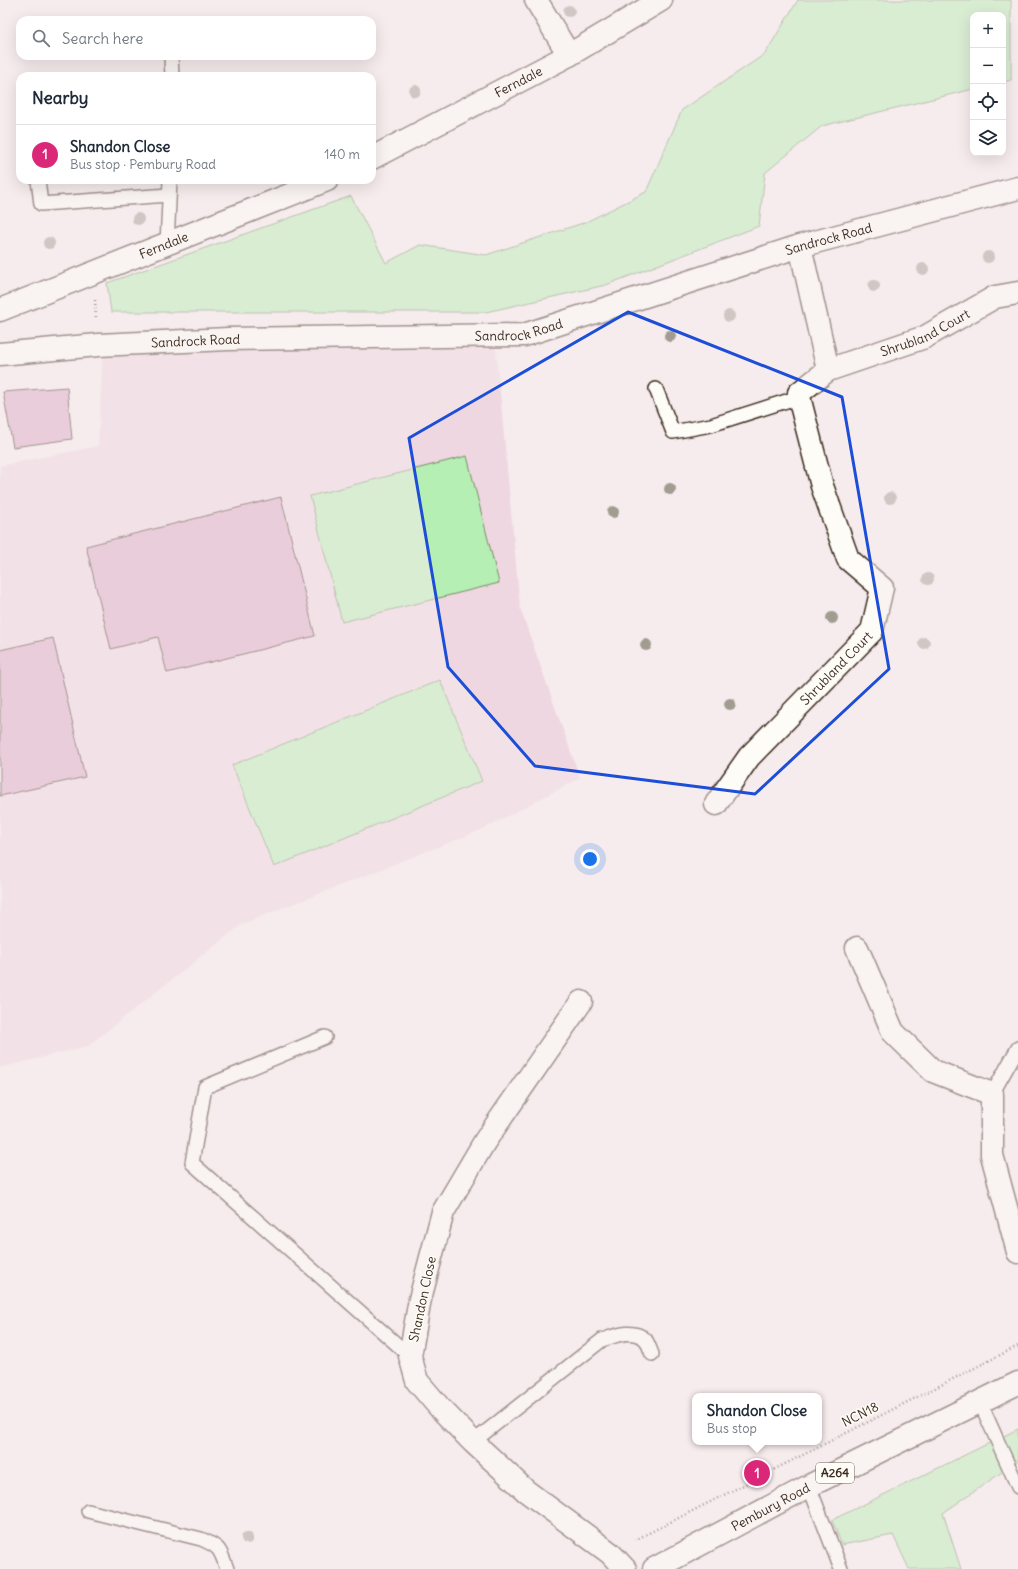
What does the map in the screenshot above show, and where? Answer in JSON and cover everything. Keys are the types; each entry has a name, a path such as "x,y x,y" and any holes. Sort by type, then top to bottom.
{"street":[{"path":"536,0 569,55"},
{"name":"Ferndale","path":"376,156 569,55 661,0"},
{"name":"Ferndale","path":"0,310 94,274 317,184"},
{"name":"Sandrock Road","path":"0,354 98,345 228,338 524,335 800,246 1018,188"},
{"path":"800,246 828,370"},
{"name":"Shrubland Court","path":"716,804 749,757 872,631 882,588 848,558 822,486 798,393 828,370 925,336 994,297 1018,293"},
{"path":"857,948 893,1032 933,1071 992,1094 992,1154 1018,1252"},
{"name":"Shandon Close","path":"581,1002 485,1141 443,1212 420,1299 410,1356 417,1381 440,1408 473,1442 526,1491 610,1553 625,1569"},
{"name":"Pembury Road","path":"654,1569 809,1486 1018,1383"}],"lane":[{"path":"171,60 172,72"},
{"path":"38,184 41,204 169,195"},
{"path":"167,244 170,184"},
{"path":"656,389 673,432 711,425 800,397"},
{"path":"325,1037 205,1087 192,1163 410,1356"},
{"path":"992,1094 1018,1048"},
{"path":"473,1442 602,1340 621,1334 633,1333 645,1340 652,1354"},
{"path":"980,1402 1018,1487"},
{"path":"809,1486 841,1569"},
{"path":"88,1511 201,1539 216,1545 228,1569"}],"path":[{"path":"94,274 98,345"},
{"name":"NCN18","path":"610,1553 1018,1346"}],"highlighted area":[{"path":"628,312 842,397 889,669 755,794 535,766 448,667 409,438"}],"shaded area":[{"path":"495,340 520,608 580,778 481,830 242,924 88,1046 0,1068 0,466 98,446 103,354"}],"green space":[{"path":"798,0 1011,0 1011,80 1006,81 1006,12 970,12 970,90 822,126 765,173 759,226 606,285 486,312 111,312 107,283 351,196 386,263 420,245 486,255 586,222 646,192 682,110 765,54"},
{"path":"467,456 499,583 342,622 310,496"},
{"path":"440,680 482,781 274,867 232,765"},
{"path":"1018,1429 1018,1461 943,1513 961,1569 909,1569 893,1535 842,1545 832,1520"}],"building":[{"path":"67,387 72,439 13,447 3,392"},
{"path":"281,497 315,636 167,673 158,637 111,649 86,546"},
{"path":"53,638 85,777 0,796 0,650"}],"place":[{"name":"Shandon Close","path":"757,1473"}]}
